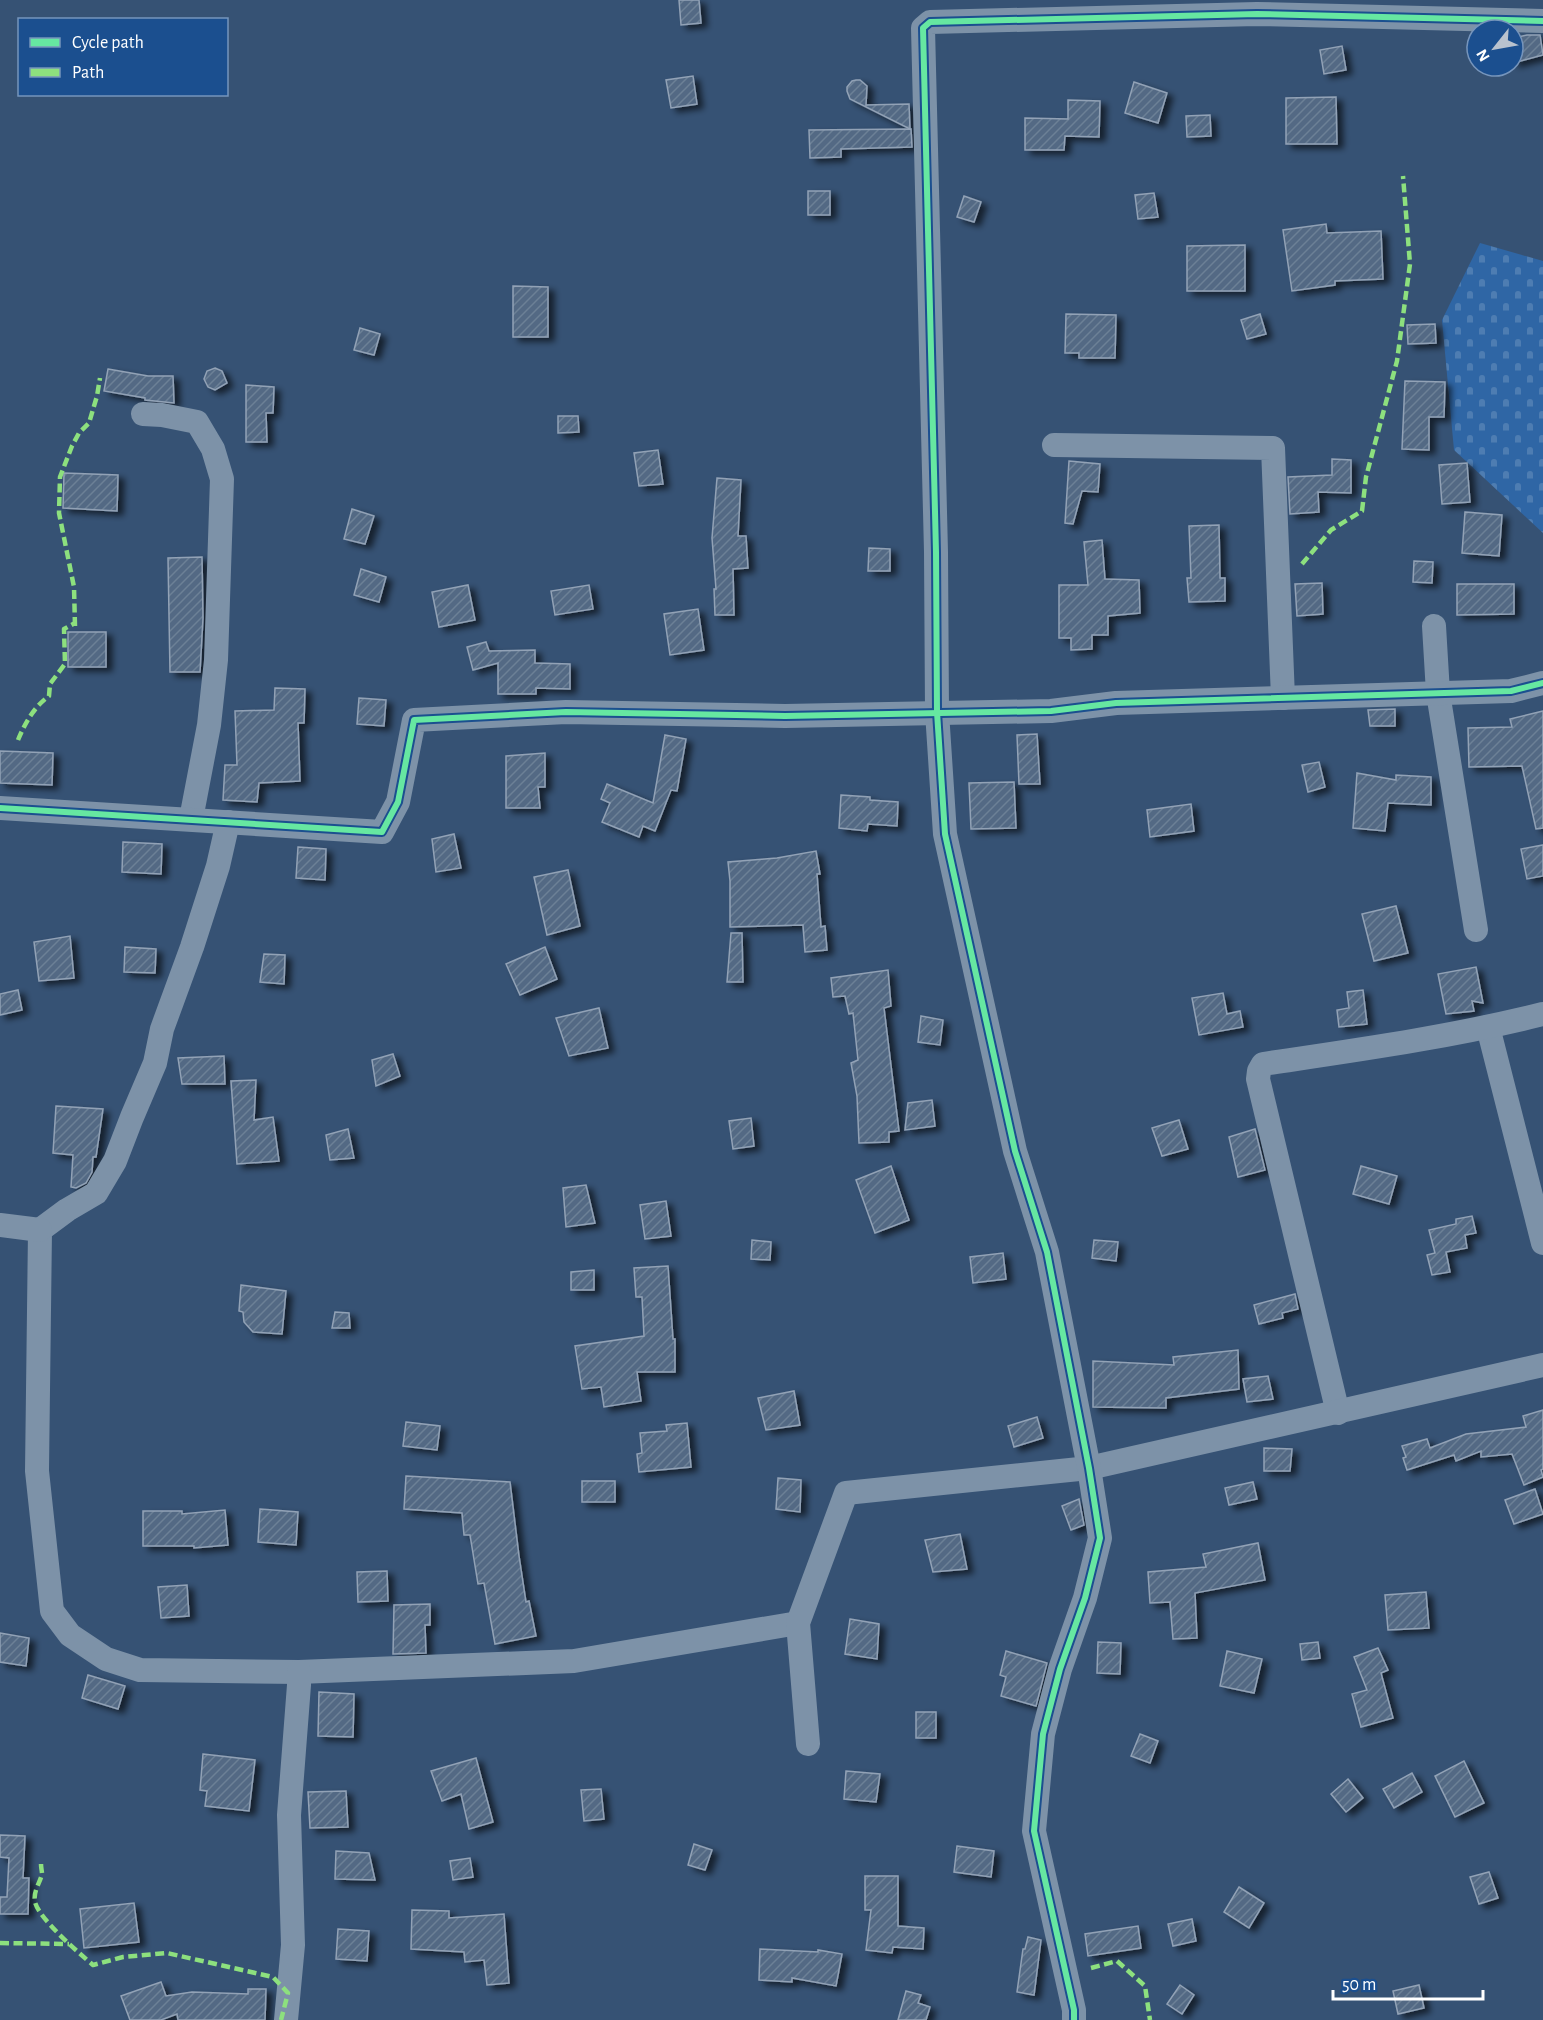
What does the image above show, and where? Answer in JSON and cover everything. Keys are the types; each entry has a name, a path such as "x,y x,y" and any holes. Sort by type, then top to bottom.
{"street":[{"path":"1074,2020 1074,2010 1034,1832 1043,1734 1060,1669 1085,1598 1100,1538 1089,1468 1047,1252 1015,1151 945,834 936,712 936,552 923,28 930,22 1257,7 1543,21"},
{"path":"143,414 197,422 213,449 222,479 216,660 209,725 191,819"},
{"path":"1054,445 1273,448 1282,698"},
{"path":"1434,626 1438,693 1476,930"},
{"path":"0,808 382,832 398,802 414,720 566,712 785,716 1051,711 1116,703 1510,691 1543,683"},
{"path":"0,1225 40,1230 67,1210 96,1193 115,1161 155,1063 162,1029 218,866 228,822"},
{"path":"1338,1413 1258,1079 1259,1071 1263,1064 1488,1027 1543,1014"},
{"path":"1488,1027 1543,1243"},
{"path":"40,1230 37,1471 52,1611 70,1635 106,1659 140,1670 299,1672 574,1661 798,1623"},
{"path":"808,1744 798,1623 846,1493 1089,1468 1543,1365"},
{"path":"286,2020 293,1945 289,1815 299,1672"}],"green space":[{"path":"1480,243 1543,261 1543,533 1454,450 1442,320"}],"building":[{"path":"679,0 699,0 701,23 681,25"},
{"path":"1525,35 1540,35 1543,55 1525,60"},
{"path":"1342,46 1346,70 1324,74 1320,50"},
{"path":"693,76 697,104 671,108 666,80"},
{"path":"856,80 860,80 867,86 866,105 909,104 910,129 850,99 847,87"},
{"path":"1134,82 1167,93 1158,123 1125,113"},
{"path":"1336,97 1337,144 1286,144 1286,98"},
{"path":"1068,100 1100,101 1099,137 1065,136 1064,150 1025,150 1025,118 1068,119"},
{"path":"1210,115 1211,136 1187,137 1186,116"},
{"path":"911,129 912,147 841,149 841,157 810,158 809,130"},
{"path":"808,191 830,191 830,215 808,215"},
{"path":"1154,193 1158,217 1138,219 1135,195"},
{"path":"964,196 981,202 974,222 957,217"},
{"path":"1326,224 1327,233 1381,231 1383,279 1335,281 1335,285 1292,291 1283,230"},
{"path":"1245,245 1245,291 1187,291 1187,246"},
{"path":"513,286 548,287 548,337 513,337"},
{"path":"1066,314 1116,315 1115,358 1079,358 1079,353 1065,353"},
{"path":"1260,314 1266,334 1247,339 1241,320"},
{"path":"1435,324 1436,343 1408,344 1407,325"},
{"path":"360,328 380,334 374,355 354,350"},
{"path":"215,368 222,371 227,383 215,390 208,387 204,379 207,371"},
{"path":"108,369 148,376 173,376 174,403 145,400 145,398 104,391"},
{"path":"1405,381 1445,382 1444,417 1429,417 1429,450 1402,449"},
{"path":"246,385 274,387 273,413 266,413 267,442 246,442"},
{"path":"558,416 578,416 579,432 558,433"},
{"path":"658,450 663,484 639,486 634,453"},
{"path":"1332,459 1351,460 1351,493 1318,492 1319,512 1290,514 1288,477 1332,475"},
{"path":"1069,461 1100,464 1098,492 1082,491 1073,524 1065,523"},
{"path":"1467,463 1470,502 1442,504 1439,465"},
{"path":"64,473 118,475 117,511 63,508"},
{"path":"717,478 741,480 738,536 746,536 748,568 733,569 734,615 715,615 714,589 716,589 712,538"},
{"path":"352,509 374,516 365,544 344,539"},
{"path":"1465,512 1502,515 1499,556 1462,553"},
{"path":"1219,525 1220,578 1225,578 1225,601 1189,602 1187,578 1191,578 1189,526"},
{"path":"1102,540 1105,579 1139,580 1140,613 1108,616 1108,635 1092,635 1092,649 1071,650 1071,638 1059,638 1059,585 1088,585 1084,542"},
{"path":"869,548 890,549 890,571 868,571"},
{"path":"202,557 203,618 200,672 170,672 168,558"},
{"path":"1414,561 1433,562 1432,583 1413,582"},
{"path":"361,569 386,577 379,602 354,595"},
{"path":"1322,583 1323,614 1297,616 1295,584"},
{"path":"1457,584 1514,584 1514,614 1457,615"},
{"path":"468,585 475,620 439,627 432,592"},
{"path":"589,585 593,609 555,615 551,591"},
{"path":"698,609 704,650 670,655 664,614"},
{"path":"68,632 106,632 106,667 68,667"},
{"path":"486,642 489,651 535,650 535,663 570,664 570,689 536,688 536,694 498,694 498,663 473,670 467,647"},
{"path":"275,688 305,689 304,723 298,723 300,781 259,783 257,802 223,800 225,765 237,765 235,711 274,710"},
{"path":"359,698 386,700 384,726 357,724"},
{"path":"1395,709 1395,726 1370,726 1368,710"},
{"path":"1543,711 1543,828 1536,829 1522,766 1469,767 1468,728 1512,727 1510,719"},
{"path":"1037,734 1040,784 1019,784 1017,735"},
{"path":"665,735 686,739 677,791 671,790 655,831 643,826 639,837 602,822 610,803 601,799 607,784 653,803"},
{"path":"0,751 53,753 52,785 0,783"},
{"path":"545,753 545,787 538,787 540,808 506,808 506,756"},
{"path":"1319,762 1325,787 1308,792 1302,765"},
{"path":"1357,773 1396,780 1396,775 1431,777 1431,805 1388,803 1385,831 1353,828"},
{"path":"1014,782 1016,828 971,829 969,783"},
{"path":"841,795 898,802 897,826 868,824 867,831 839,828"},
{"path":"1191,804 1194,831 1150,837 1147,810"},
{"path":"454,834 461,868 436,872 432,839"},
{"path":"123,842 162,844 161,874 122,872"},
{"path":"1543,845 1543,876 1527,879 1521,849"},
{"path":"298,847 326,849 325,880 296,878"},
{"path":"816,851 820,874 817,874 821,927 825,926 827,950 805,952 803,925 730,927 728,862 777,858"},
{"path":"568,870 580,926 547,935 534,877"},
{"path":"1396,906 1408,953 1374,961 1362,914"},
{"path":"731,933 742,933 743,982 727,982"},
{"path":"70,936 74,978 39,981 34,942"},
{"path":"125,947 156,949 155,973 124,972"},
{"path":"545,947 557,979 520,995 506,964"},
{"path":"264,954 285,955 284,984 260,982"},
{"path":"1476,967 1483,1003 1472,1001 1474,1011 1446,1014 1438,974"},
{"path":"888,970 891,1006 884,1008 899,1131 889,1132 889,1142 859,1143 857,1096 851,1063 858,1060 853,1013 849,1014 845,996 833,997 831,978"},
{"path":"18,990 22,1010 0,1015 0,994"},
{"path":"1363,990 1367,1024 1339,1027 1337,1010 1349,1008 1347,992"},
{"path":"1223,993 1227,1014 1240,1011 1243,1027 1199,1035 1192,998"},
{"path":"599,1008 608,1048 569,1056 556,1018"},
{"path":"921,1016 943,1020 940,1045 918,1042"},
{"path":"393,1054 400,1076 376,1086 372,1060"},
{"path":"224,1056 225,1084 182,1084 178,1058"},
{"path":"256,1080 254,1120 273,1117 279,1161 237,1164 231,1081"},
{"path":"932,1100 935,1126 905,1130 908,1103"},
{"path":"56,1106 103,1109 92,1172 86,1183 76,1188 71,1187 73,1155 53,1153"},
{"path":"751,1118 754,1146 733,1149 729,1121"},
{"path":"1179,1120 1188,1149 1162,1156 1152,1128"},
{"path":"348,1129 354,1158 330,1160 326,1135"},
{"path":"1255,1129 1265,1170 1238,1177 1229,1137"},
{"path":"891,1166 909,1220 875,1233 856,1180"},
{"path":"1361,1166 1397,1176 1389,1204 1353,1194"},
{"path":"586,1185 595,1223 566,1227 563,1188"},
{"path":"666,1201 671,1236 645,1239 640,1205"},
{"path":"1472,1216 1476,1233 1465,1235 1467,1248 1446,1252 1450,1272 1432,1275 1427,1255 1435,1253 1429,1230 1456,1224 1456,1219"},
{"path":"752,1240 771,1242 770,1260 751,1259"},
{"path":"1094,1240 1118,1242 1116,1261 1092,1258"},
{"path":"1003,1253 1006,1279 973,1283 970,1257"},
{"path":"668,1266 673,1339 675,1339 675,1372 637,1372 641,1401 604,1407 601,1387 582,1389 575,1346 644,1336 642,1297 636,1297 634,1268"},
{"path":"594,1270 594,1290 571,1290 571,1272"},
{"path":"241,1285 286,1291 282,1334 253,1332 244,1322 243,1312 239,1311"},
{"path":"1295,1294 1298,1309 1282,1313 1283,1318 1259,1324 1254,1305"},
{"path":"335,1312 349,1313 350,1328 332,1328"},
{"path":"1238,1350 1239,1389 1166,1398 1166,1408 1093,1407 1093,1361 1174,1365 1173,1357"},
{"path":"1268,1376 1273,1399 1247,1402 1243,1379"},
{"path":"794,1391 800,1425 766,1430 758,1398"},
{"path":"1543,1410 1543,1469 1541,1470 1543,1477 1524,1485 1512,1454 1481,1457 1481,1451 1456,1461 1454,1455 1407,1470 1402,1446 1427,1439 1430,1448 1466,1434 1526,1427 1523,1416"},
{"path":"1037,1417 1043,1438 1014,1447 1008,1426"},
{"path":"406,1422 440,1426 437,1450 403,1446"},
{"path":"687,1423 691,1467 639,1472 637,1454 642,1453 640,1433 667,1431 666,1425"},
{"path":"1264,1448 1292,1449 1290,1471 1264,1471"},
{"path":"406,1476 510,1482 526,1602 529,1601 536,1636 495,1644 484,1583 478,1584 470,1535 464,1535 462,1513 404,1509"},
{"path":"778,1478 801,1480 800,1512 776,1509"},
{"path":"582,1481 615,1481 615,1502 582,1502"},
{"path":"1253,1482 1257,1499 1229,1505 1225,1488"},
{"path":"1535,1489 1543,1514 1514,1524 1505,1500"},
{"path":"1079,1499 1084,1525 1071,1530 1062,1506"},
{"path":"260,1509 298,1512 296,1545 258,1542"},
{"path":"225,1510 228,1545 194,1548 194,1546 143,1546 143,1511 182,1511 182,1514"},
{"path":"960,1534 967,1569 933,1572 925,1540"},
{"path":"1258,1543 1265,1580 1195,1593 1197,1638 1173,1639 1170,1602 1150,1603 1148,1572 1206,1567 1203,1554"},
{"path":"387,1571 388,1601 358,1602 357,1572"},
{"path":"187,1585 189,1616 161,1618 158,1587"},
{"path":"1426,1592 1429,1628 1388,1630 1385,1595"},
{"path":"430,1604 430,1625 425,1625 426,1653 393,1654 394,1605"},
{"path":"850,1619 879,1624 877,1659 845,1654"},
{"path":"0,1633 29,1638 26,1666 0,1662"},
{"path":"1098,1642 1121,1643 1120,1674 1097,1673"},
{"path":"1318,1642 1320,1658 1302,1660 1300,1644"},
{"path":"1378,1648 1388,1670 1381,1673 1393,1718 1361,1727 1352,1694 1367,1690 1354,1657"},
{"path":"1006,1651 1047,1663 1036,1706 1001,1696 1006,1677 1000,1675"},
{"path":"1227,1651 1262,1659 1254,1693 1220,1686"},
{"path":"88,1675 125,1686 118,1709 82,1698"},
{"path":"319,1692 354,1694 353,1737 318,1736"},
{"path":"916,1712 936,1712 936,1738 916,1738"},
{"path":"1140,1734 1158,1741 1150,1763 1131,1756"},
{"path":"203,1754 255,1760 249,1811 205,1806 207,1791 200,1790"},
{"path":"476,1758 493,1822 469,1829 461,1794 442,1801 431,1771"},
{"path":"1464,1761 1484,1803 1455,1817 1435,1776"},
{"path":"846,1771 880,1774 876,1802 844,1799"},
{"path":"1412,1773 1422,1792 1394,1808 1383,1789"},
{"path":"1348,1779 1363,1798 1346,1812 1331,1794"},
{"path":"601,1789 604,1819 584,1821 581,1790"},
{"path":"346,1791 348,1827 310,1828 308,1792"},
{"path":"0,1835 25,1836 23,1878 29,1878 28,1914 0,1914 0,1897 7,1897 9,1858 0,1857"},
{"path":"694,1844 712,1850 705,1870 688,1865"},
{"path":"957,1846 994,1851 991,1877 954,1872"},
{"path":"336,1851 369,1853 375,1880 335,1879"},
{"path":"470,1858 473,1877 453,1880 450,1861"},
{"path":"1489,1872 1498,1898 1479,1904 1470,1877"},
{"path":"865,1876 898,1876 898,1926 924,1928 923,1949 893,1947 892,1953 866,1950 871,1910 865,1910"},
{"path":"1239,1887 1264,1903 1249,1928 1224,1912"},
{"path":"134,1903 139,1942 84,1948 80,1909"},
{"path":"412,1910 449,1911 449,1918 504,1914 509,1983 487,1985 484,1960 465,1962 464,1952 411,1949"},
{"path":"1192,1919 1196,1941 1173,1946 1168,1924"},
{"path":"1138,1926 1141,1948 1088,1956 1085,1934"},
{"path":"338,1929 369,1931 367,1961 336,1959"},
{"path":"1028,1937 1041,1940 1034,1995 1017,1992 1023,1949 1025,1949"},
{"path":"760,1949 818,1952 818,1950 842,1954 836,1986 792,1978 792,1982 759,1980"},
{"path":"161,1982 166,1996 192,1992 248,1994 248,1989 266,1989 265,2020 178,2020 177,2014 161,2020 130,2020 121,1996"},
{"path":"1180,1985 1194,1995 1182,2014 1167,2004"},
{"path":"1419,1985 1424,2008 1398,2014 1393,1991"},
{"path":"906,1991 921,1995 918,2003 930,2007 926,2020 898,2020"}],"marked path":[{"path":"1302,564 1331,530 1362,511 1366,477 1397,361 1410,264 1403,176"},
{"path":"75,626 74,587 59,513 60,477 72,446 79,433 89,423 100,378"},
{"path":"18,740 30,716 49,696 50,684 65,664 64,629 75,623"},
{"path":"41,1864 42,1874 35,1898 38,1909 60,1935 93,1965 123,1957 167,1953 273,1977 288,1993 281,2020"},
{"path":"0,1943 69,1944"},
{"path":"1091,1968 1117,1961 1145,1986 1150,2020"}],"cycle path":[{"path":"1074,2020 1074,2010 1034,1831 1043,1734 1060,1669 1085,1598 1100,1538 1089,1468 1047,1252 1015,1151 945,834 937,712 936,552 923,28 930,22 1257,14 1543,21"},
{"path":"0,808 382,832 398,802 414,720 566,712 785,716 1051,711 1116,703 1511,691 1543,683"}]}
